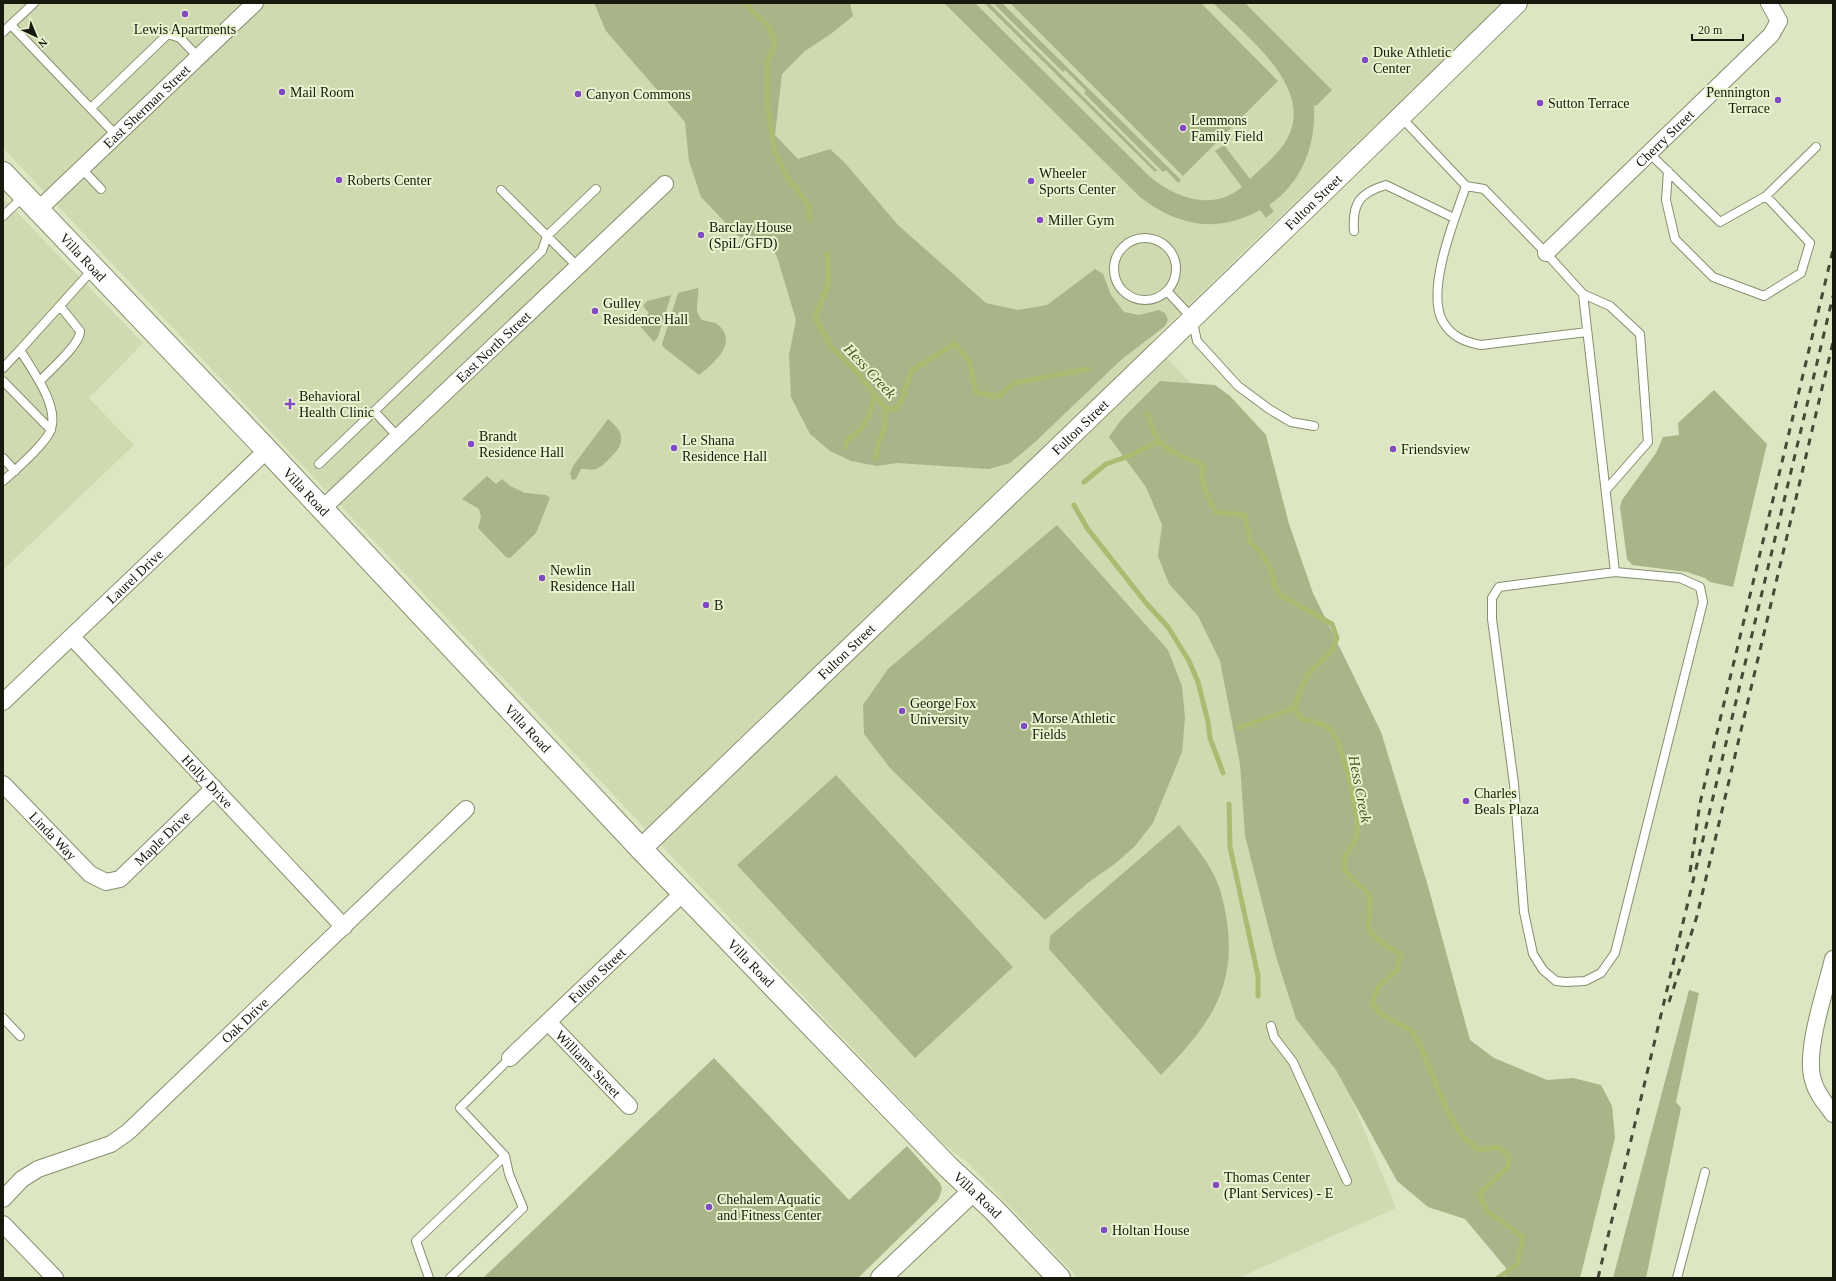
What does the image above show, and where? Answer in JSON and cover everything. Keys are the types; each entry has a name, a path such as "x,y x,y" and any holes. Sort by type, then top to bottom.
{"main road":[{"name":"Villa Road","path":"3,173 267,450 683,893 942,1160 974,1190 1059,1278"}],"street":[{"name":"East Sherman Street","path":"31,203 81,168 255,3"},
{"name":"Fulton Street","path":"641,849 1049,458 1517,3"},
{"name":"Cherry Street","path":"1546,253 1771,35 1779,21 1769,3"},
{"name":"East North Street","path":"322,509 665,184"},
{"name":"Laurel Drive","path":"3,702 267,450"},
{"name":"Holly Drive","path":"72,637 344,927"},
{"name":"Linda Way","path":"3,784 90,874 106,882"},
{"name":"Maple Drive","path":"106,882 120,879 214,788"},
{"name":"Oak Drive","path":"3,1199 22,1179 38,1169 112,1144 128,1132 466,809"},
{"name":"Fulton Street","path":"510,1058 683,893"},
{"path":"1833,959 1814,1035 1811,1065 1812,1080 1819,1094 1833,1114"},
{"name":"Williams Street","path":"548,1022 629,1106"},
{"path":"881,1278 974,1190"},
{"path":"3,1224 55,1278"}],"lane":[{"path":"3,32 34,3"},
{"path":"11,25 116,135"},
{"path":"91,108 168,34 180,38 198,57"},
{"path":"1401,116 1466,186 1484,189 1546,253 1583,294 1610,306 1640,334 1648,442 1606,490"},
{"path":"1649,153 1720,222 1766,196 1816,147"},
{"path":"81,168 101,189"},
{"path":"1668,172 1666,200 1675,239 1712,277 1764,296 1802,273 1810,243 1766,196"},
{"path":"1354,231 1353,213 1359,201 1366,193 1386,185 1454,218"},
{"path":"1466,186 1449,231 1441,264 1439,312 1443,322 1452,333 1466,342 1481,345 1587,332"},
{"path":"501,190 578,267"},
{"path":"319,464 542,251 547,236 596,190"},
{"path":"3,216 31,203"},
{"path":"1144,238 1156,240 1167,247 1174,257 1176,269 1174,281 1167,291 1157,298 1145,301 1133,298 1123,292 1116,282 1113,270 1116,258 1122,247 1133,240 1144,238"},
{"path":"3,368 94,269"},
{"path":"1167,291 1192,318 1197,341 1238,386 1268,409 1291,422 1314,426"},
{"path":"1583,294 1615,572"},
{"path":"40,381 76,344 81,334 60,306"},
{"path":"3,481 15,471 42,443 51,430 52,417 49,402 40,381 20,350"},
{"path":"3,381 51,430"},
{"path":"374,411 398,437"},
{"path":"3,458 15,471"},
{"path":"1615,572 1680,578 1700,587 1703,602 1615,953 1601,974 1585,981 1556,981 1543,970 1533,954 1524,912 1514,784 1492,619 1492,598 1499,587 1615,572"},
{"path":"3,1018 20,1036"},
{"path":"1271,1026 1274,1038 1293,1062 1347,1181"},
{"path":"450,1278 523,1208 509,1174 505,1156 460,1108 510,1058"},
{"path":"429,1278 416,1241 505,1156"},
{"path":"1676,1278 1705,1172"}],"shaded area":[{"name":"George Fox University","path":"3,3 1502,3 1151,341 1226,421 1312,1002 1396,1208 1238,1278 1078,1278 965,1160 943,1144 3,148"},
{"path":"594,3 850,3 853,16 832,33 805,51 782,74 775,135 798,159 830,149 845,163 898,225 986,303 1018,310 1047,305 1095,269 1103,274 1111,295 1124,312 1139,315 1159,310 1165,313 1168,320 1165,326 1121,360 1035,442 1010,463 989,469 897,463 877,466 851,461 830,451 810,434 791,397 789,355 796,320 778,260 769,237 745,239 738,236 701,197 689,161 685,122 606,31"},
{"path":"944,3 975,3 1149,176 1170,191 1194,199 1219,199 1231,195 1242,187 1215,151 1224,145 1250,179 1284,145 1293,120 1292,101 1285,82 1258,46 1213,3 1245,3 1332,90 1316,106 1314,105 1313,134 1310,148 1299,174 1281,196 1269,205 1274,211 1266,218 1260,210 1244,218 1213,224 1183,220 1168,215 1140,197"},
{"path":"984,3 989,3 1157,170 1155,172"},
{"path":"993,3 1002,3 1181,180 1178,183 1166,170 1163,172 1084,93 1086,91 1065,70 1063,72"},
{"name":"Lemmons Family Field","path":"1010,3 1201,3 1278,81 1183,176"},
{"path":"3,198 143,343 89,398 134,445 3,570"},
{"path":"698,288 697,312 699,316 702,320 717,324 723,331 726,338 722,352 717,359 699,375 663,347 662,344 678,293"},
{"path":"671,295 658,337 654,342 638,324 649,313 643,306 647,301"},
{"path":"1160,381 1215,385 1230,396 1266,435 1289,524 1313,593 1381,732 1428,886 1470,1040 1494,1058 1547,1080 1573,1078 1601,1085 1612,1106 1615,1138 1580,1278 1505,1278 1506,1268 1465,1219 1428,1207 1397,1181 1336,1070 1296,1019 1275,953 1245,836 1240,764 1220,661 1198,616 1169,584 1158,556 1162,525 1146,487 1109,437 1121,420"},
{"path":"1714,390 1767,444 1733,587 1710,582 1705,578 1687,572 1632,565 1627,559 1620,507 1622,500 1656,453 1663,437 1679,435 1678,423"},
{"path":"608,419 620,432 621,442 616,452 604,464 594,470 581,469 576,479 572,480 570,473 573,466"},
{"path":"487,476 496,484 502,479 510,486 525,493 546,495 550,498 536,533 510,558 506,557 478,528 481,517 479,509 462,499"},
{"name":"Morse Athletic Fields","path":"1057,525 1168,650 1182,686 1185,718 1182,752 1153,823 1135,846 1116,863 1089,882 1045,920 890,768 864,734 863,705 888,669"},
{"path":"836,775 1013,967 915,1058 737,865"},
{"path":"1179,825 1202,855 1221,892 1227,922 1229,946 1227,968 1215,1007 1192,1041 1161,1075 1049,949 1050,936"},
{"path":"1689,990 1699,993 1676,1102 1681,1108 1646,1278 1613,1278"},
{"path":"714,1058 849,1200 907,1146 940,1183 942,1189 938,1200 858,1278 483,1278"}],"waterway":[{"name":"Hess Creek","path":"744,3 770,28 775,42 767,63 767,102 775,153 787,177 809,205 809,220"},
{"name":"Hess Creek","path":"827,253 829,282 815,317 831,347 858,373 885,408 895,410 902,399 912,370 955,344 969,361 976,392 998,397 1014,383 1088,369"},
{"path":"845,448 847,440 859,431 866,421 875,395"},
{"path":"876,459 878,443 885,428 885,408"},
{"name":"Hess Creek","path":"1147,413 1155,434 1161,444 1190,460 1200,463 1203,467 1203,485 1216,512 1245,515 1250,542 1262,554 1271,570 1275,588 1282,596 1332,624 1337,638 1331,652 1307,675 1294,708 1301,719 1321,724 1331,731 1336,738 1346,766 1354,801 1357,830 1356,839 1344,859 1345,868 1350,877 1363,888 1369,896 1369,930 1382,943 1401,955 1397,970 1378,987 1372,1004 1381,1014 1412,1031 1422,1050 1446,1108 1461,1135 1479,1150 1497,1147 1509,1156 1508,1167 1479,1194 1487,1211 1523,1237 1517,1265 1498,1278"},
{"path":"1084,482 1106,464 1132,455 1158,441"},
{"path":"1074,505 1087,528 1146,603 1168,627 1189,661 1198,682 1208,722 1210,738 1223,773"},
{"path":"1238,728 1294,708"},
{"path":"1229,804 1230,847 1258,976 1258,996"}],"railway":[{"path":"1690,872 1700,803 1833,250"},
{"path":"1598,1278 1833,296"},
{"path":"1669,1002 1697,916 1833,342"}],"place":[{"name":"Lewis Apartments","path":"185,14"},
{"name":"Duke Athletic Center","path":"1365,60"},
{"name":"Mail Room","path":"282,92"},
{"name":"Canyon Commons","path":"578,94"},
{"name":"Pennington Terrace","path":"1778,100"},
{"name":"Sutton Terrace","path":"1540,103"},
{"name":"Lemmons Family Field","path":"1183,128"},
{"name":"Roberts Center","path":"339,180"},
{"name":"Wheeler Sports Center","path":"1031,181"},
{"name":"Miller Gym","path":"1040,220"},
{"name":"Barclay House (SpiL/GFD)","path":"701,235"},
{"name":"Gulley Residence Hall","path":"595,311"},
{"name":"Behavioral Health Clinic","path":"290,404"},
{"name":"Brandt Residence Hall","path":"471,444"},
{"name":"Le Shana Residence Hall","path":"674,448"},
{"name":"Friendsview","path":"1393,449"},
{"name":"Newlin Residence Hall","path":"542,578"},
{"name":"B","path":"706,605"},
{"name":"George Fox University","path":"902,711"},
{"name":"Morse Athletic Fields","path":"1024,726"},
{"name":"Charles Beals Plaza","path":"1466,801"},
{"name":"Thomas Center (Plant Services) - E","path":"1216,1185"},
{"name":"Chehalem Aquatic and Fitness Center","path":"709,1207"},
{"name":"Holtan House","path":"1104,1230"}]}
